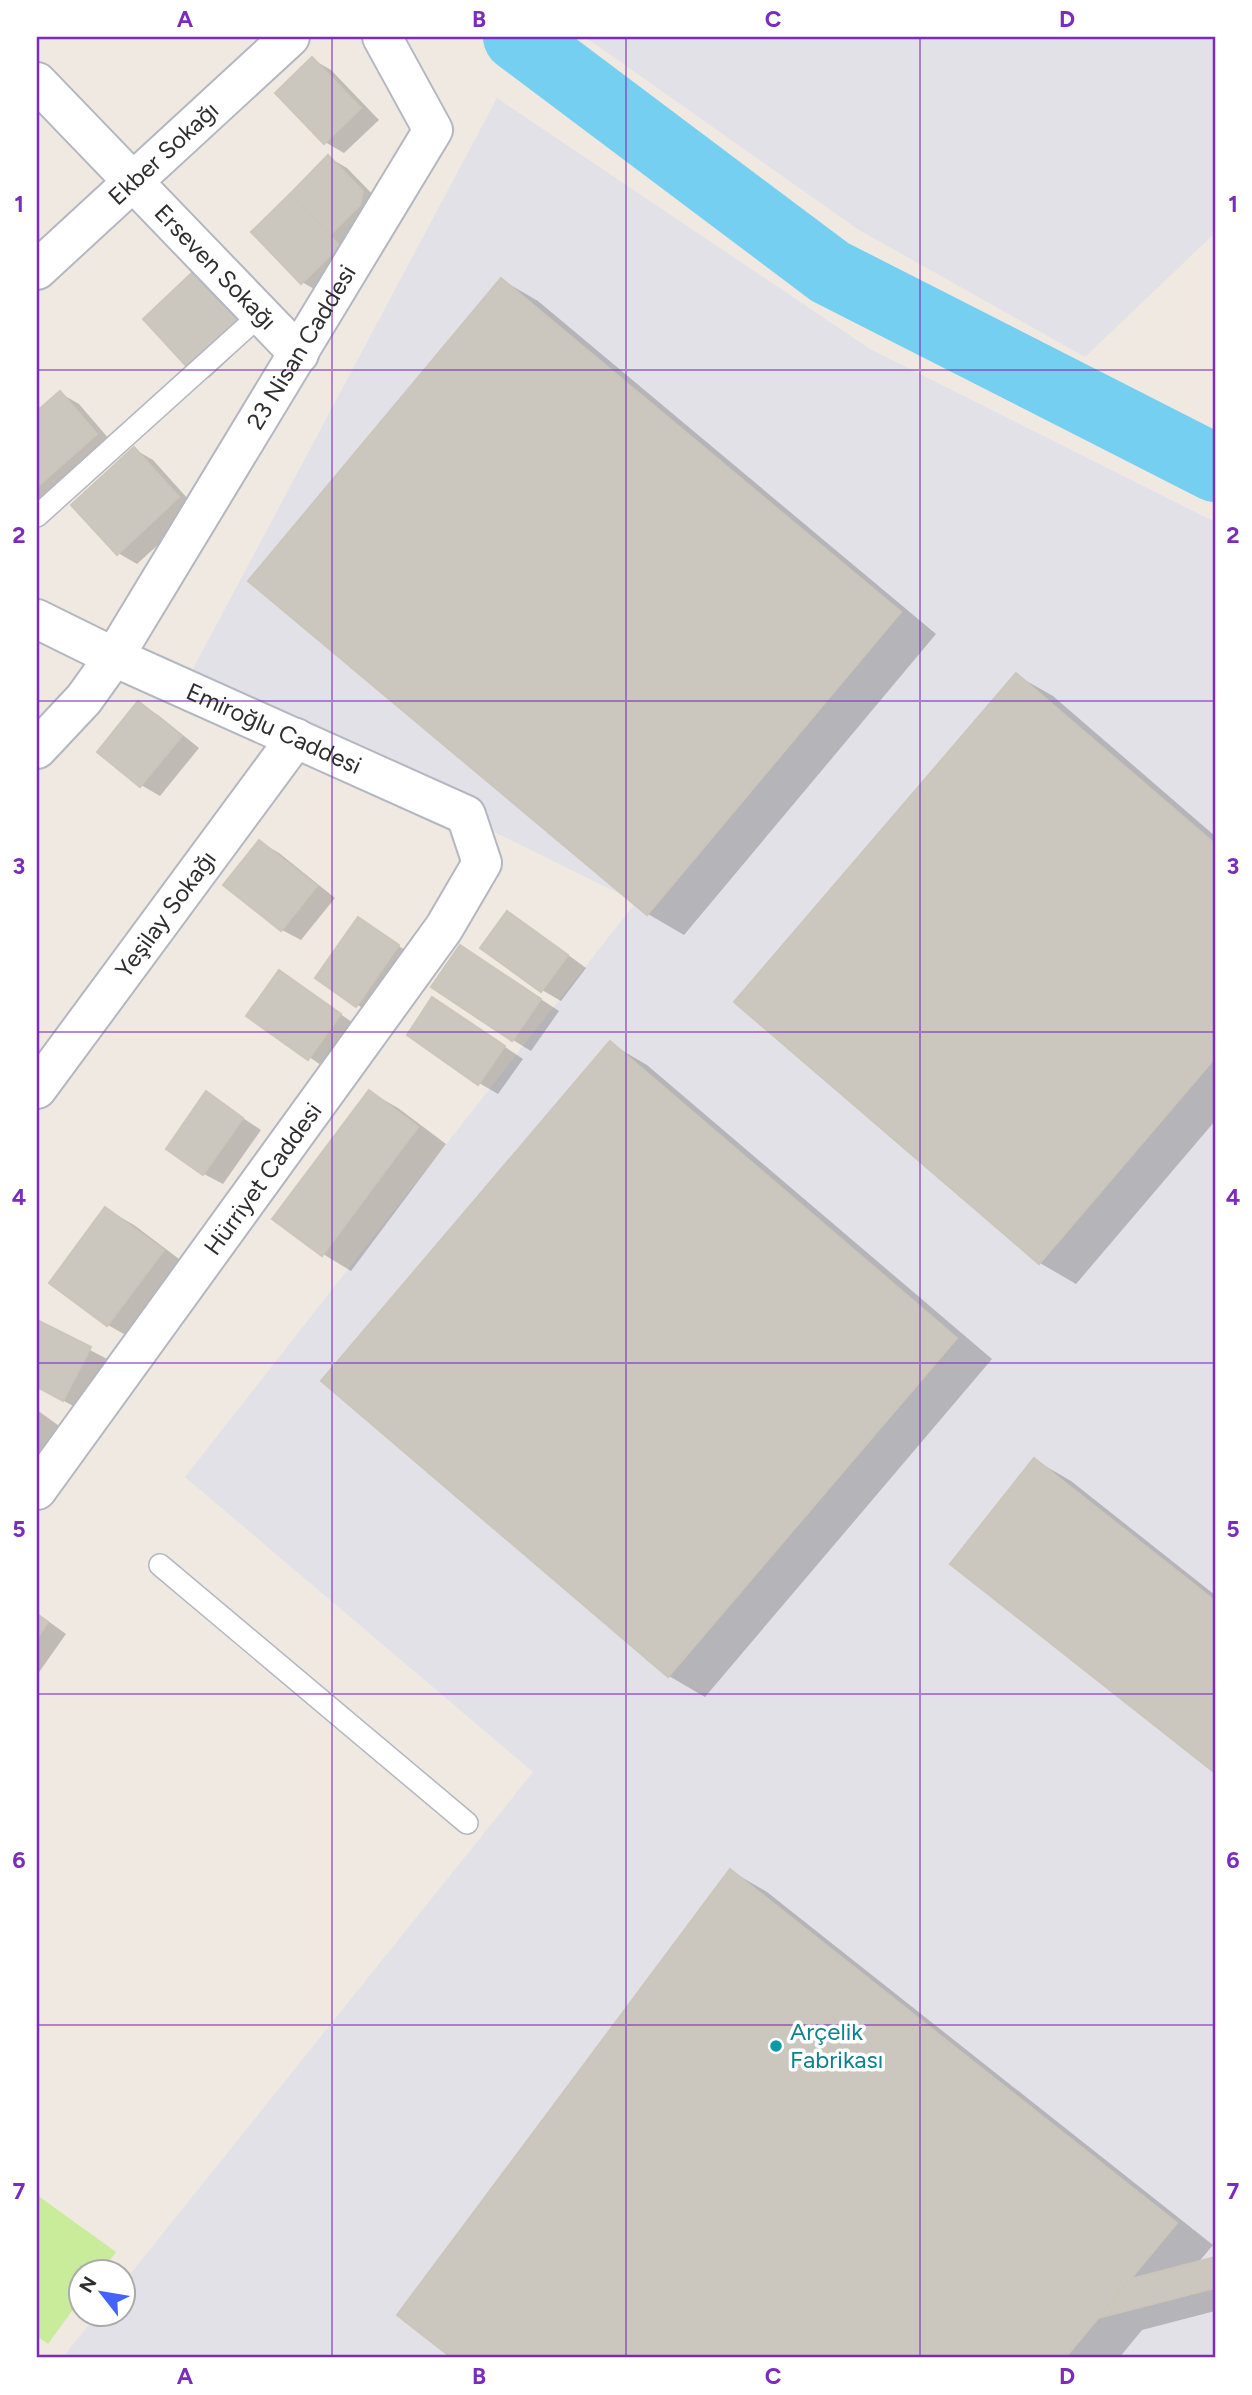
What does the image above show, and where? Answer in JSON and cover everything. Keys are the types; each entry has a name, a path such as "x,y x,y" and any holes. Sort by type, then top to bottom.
{"street":[{"name":"Ekber Sokağı","path":"37,270 290,37"},
{"name":"23 Nisan Caddesi","path":"37,748 84,699 114,656 433,130 382,37"},
{"name":"Erseven Sokağı","path":"37,82 299,354"},
{"name":"Emiroğlu Caddesi","path":"37,619 466,815 482,863"},
{"name":"Yeşilay Sokağı","path":"37,1089 296,738"},
{"name":"Hürriyet Caddesi","path":"37,1490 444,928 482,863"}],"lane":[{"path":"37,516 261,314"},
{"path":"160,1565 467,1823"}],"shaded area":[{"path":"585,37 1215,37 1215,233 1085,357 859,230"},
{"path":"497,98 870,349 1215,522 1215,2358 62,2358 86,2328 136,2328 136,2267 533,1772 185,1477 636,902 187,680"}],"green space":[{"path":"37,2195 116,2252 112,2258 66,2258 66,2319 48,2344 37,2336"}],"building":[{"path":"312,57 361,108 324,144 275,93"},
{"path":"328,155 363,191 360,205 330,235 290,194"},
{"path":"290,194 340,246 301,284 251,232"},
{"path":"196,269 243,319 189,369 143,319"},
{"path":"501,278 901,612 647,915 248,581"},
{"path":"60,391 97,434 37,487 37,411"},
{"path":"134,447 179,497 117,555 71,505"},
{"path":"1016,673 1215,844 1215,1058 1039,1264 734,1002"},
{"path":"138,701 182,736 140,787 97,752"},
{"path":"259,840 317,886 281,931 223,885"},
{"path":"507,911 568,955 541,992 480,948"},
{"path":"358,917 399,945 356,1007 315,978"},
{"path":"460,945 541,999 512,1041 431,987"},
{"path":"279,970 341,1014 308,1060 246,1016"},
{"path":"432,997 505,1046 478,1085 407,1035"},
{"path":"610,1041 957,1338 668,1677 321,1381"},
{"path":"369,1090 418,1127 322,1256 272,1219"},
{"path":"206,1091 243,1118 203,1175 166,1149"},
{"path":"105,1207 164,1250 107,1326 49,1283"},
{"path":"37,1320 91,1347 63,1401 37,1387"},
{"path":"1034,1458 1215,1601 1215,1773 950,1564"},
{"path":"37,1614 48,1622 37,1638"},
{"name":"Arçelik Fabrikası","path":"730,1869 1177,2223 1065,2358 452,2358 397,2315"},
{"path":"1215,2257 1215,2288 1098,2318 1131,2279"}],"waterway":[{"path":"517,37 830,272 1215,468"}],"place":[{"name":"Arçelik Fabrikası","path":"776,2046"}]}
